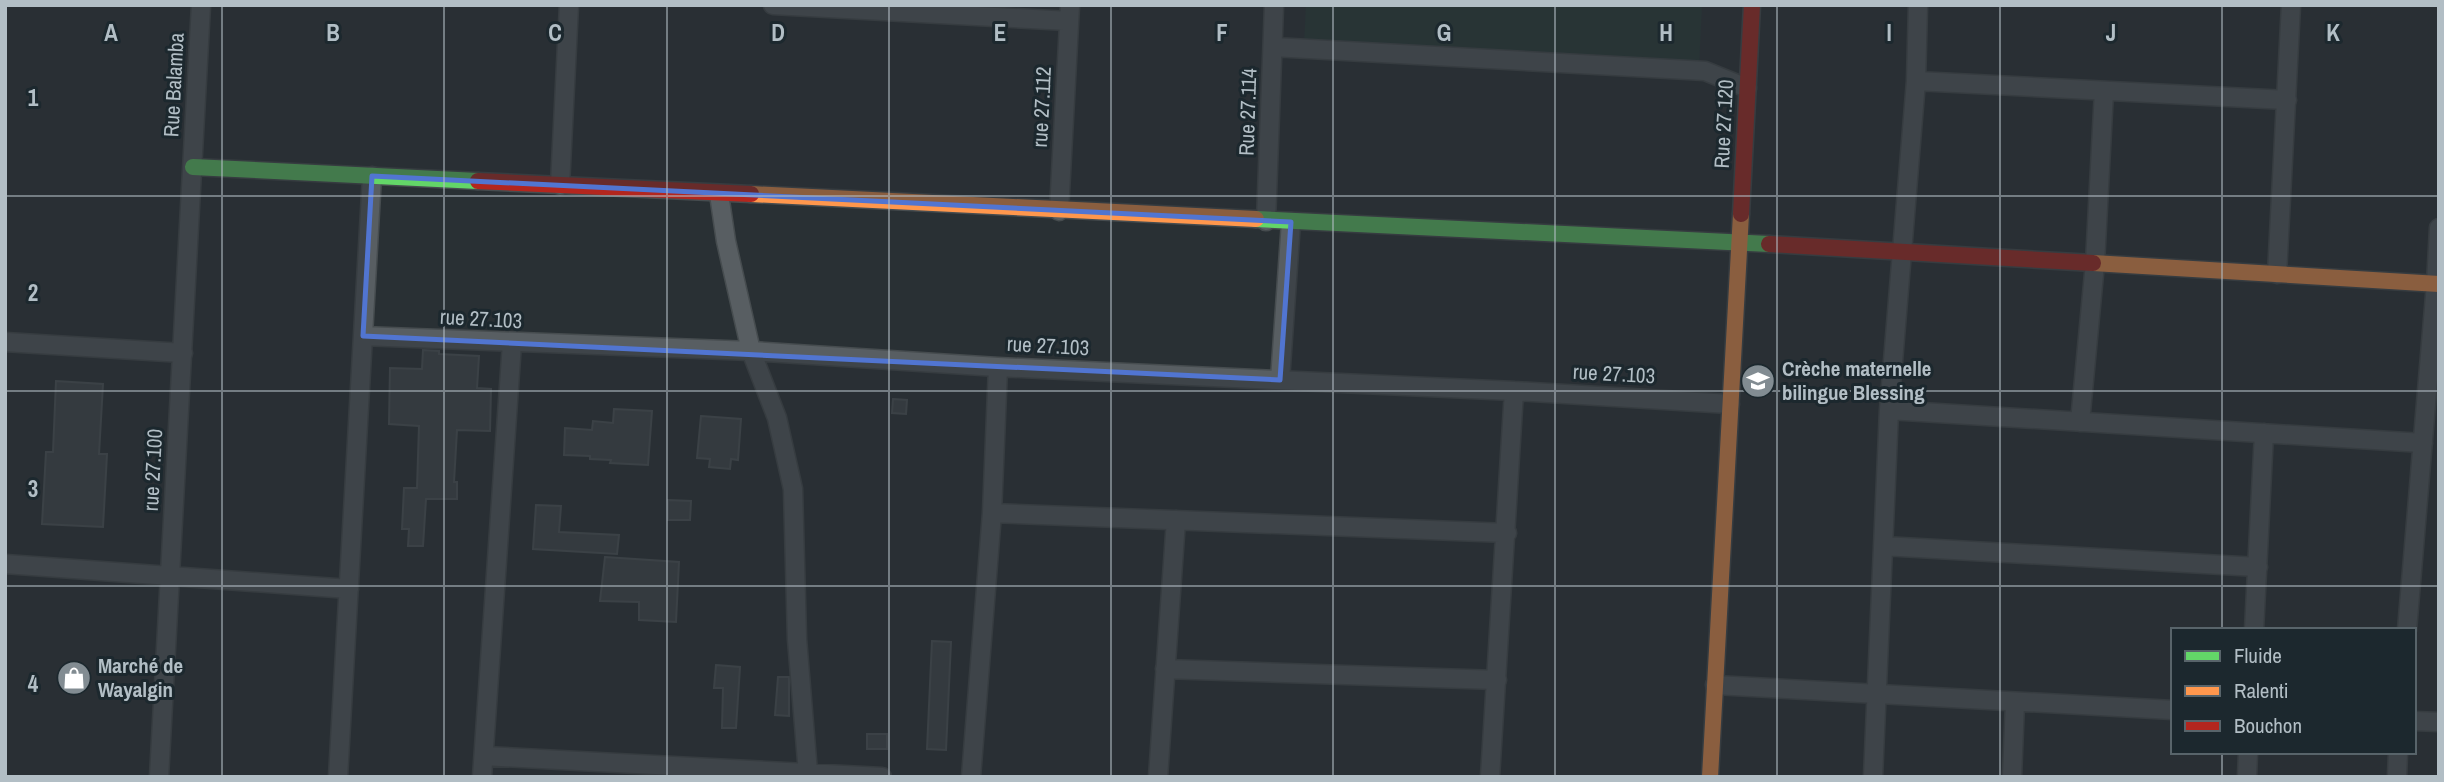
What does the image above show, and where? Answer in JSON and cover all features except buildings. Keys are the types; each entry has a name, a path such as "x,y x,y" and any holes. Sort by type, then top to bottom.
{"street":[{"name":"Rue Balamba","path":"193,167 201,5"},
{"path":"560,185 569,5"},
{"path":"774,5 1070,13"},
{"name":"Rue 27.114","path":"1266,221 1275,5"},
{"name":"Rue 27.120","path":"1710,777 1752,5"},
{"path":"1873,777 1889,410 1916,80 1918,5"},
{"path":"2277,274 2291,5"},
{"name":"rue 27.112","path":"1059,211 1070,13"},
{"path":"1273,47 1688,69 1713,74 1747,88"},
{"path":"1916,80 2287,100"},
{"path":"2080,422 2095,263 2105,90"},
{"path":"193,167 1902,251 2437,284"},
{"name":"rue 27.100","path":"159,777 193,167"},
{"path":"338,777 372,176"},
{"path":"719,194 726,241 751,351 777,418 793,489 797,639 808,773"},
{"path":"1279,380 1291,222"},
{"path":"2407,628 2437,284 2439,228"},
{"name":"rue 27.103","path":"363,336 512,344 751,351 998,367 1730,404"},
{"path":"5,342 183,354"},
{"path":"482,777 512,344"},
{"path":"971,777 992,513 998,367"},
{"path":"1490,777 1514,391"},
{"path":"1889,410 2423,443"},
{"path":"2255,628 2264,433"},
{"path":"992,513 1507,533"},
{"path":"1158,777 1176,520"},
{"path":"1883,546 2258,567"},
{"path":"5,564 349,589"},
{"path":"1166,669 1497,680"},
{"path":"1715,685 2171,710"},
{"path":"2012,777 2015,702"},
{"path":"2416,721 2439,722"},
{"path":"2247,777 2248,754"},
{"path":"2397,777 2398,754"},
{"path":"484,756 883,777"}],"highlighted area":[{"path":"372,176 1291,222 1280,380 363,336"}],"green space":[{"path":"1306,5 1702,5 1699,67 1304,46"}],"traffic: fast":[{"path":"193,167 478,181"},
{"path":"1256,219 1769,244"}],"traffic: slow":[{"path":"751,194 1256,219"},
{"path":"1710,777 1741,214"},
{"path":"2093,263 2439,284"}],"traffic: jam":[{"path":"1741,214 1752,5"},
{"path":"478,181 751,194"},
{"path":"1769,244 2093,263"}],"place":[{"name":"Crèche maternelle bilingue Blessing","path":"1758,381"},
{"name":"Marché de Wayalgin","path":"74,678"}]}
